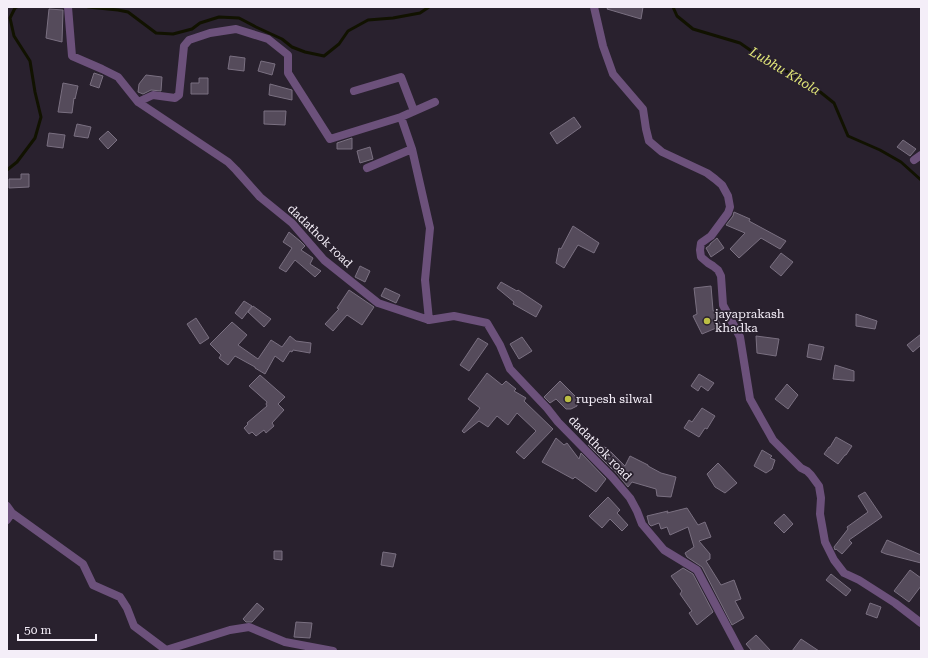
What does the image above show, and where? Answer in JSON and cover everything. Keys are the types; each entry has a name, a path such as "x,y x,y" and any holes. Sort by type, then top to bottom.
{"street":[{"path":"594,7 603,46 613,74 642,109 649,141 662,152 707,173 716,179 722,185 728,196 730,207 728,213 710,236 701,243 701,257 718,270 722,276 723,305 740,337 750,399 773,440 800,468 807,471 811,475 819,486 821,498 820,514 825,542 834,560 844,573 859,580 895,603 921,623"},
{"name":"dadathok road","path":"68,9 72,56 118,77 138,102 228,162 260,197 292,223 324,260 378,303 429,320 454,316 487,323 500,345 510,369 630,498 642,524 664,550 697,570 740,651"},
{"path":"138,102 153,95 175,98 179,95 184,46 189,40 210,33 236,29 268,39 288,55 288,73 330,139 401,117 435,102"},
{"path":"354,91 401,77 414,112"},
{"path":"401,117 412,149 430,228 425,280 429,320"},
{"path":"367,168 412,149"},
{"path":"7,506 12,513 83,564 93,585 120,598 127,608 134,626 166,651 230,630 250,627 285,642 332,651"},
{"path":"7,520 12,513"}],"building":[{"path":"608,7 643,7 641,19 607,9"},
{"path":"49,9 63,10 62,42 46,38"},
{"path":"230,56 245,58 244,71 228,69"},
{"path":"261,61 275,64 272,75 258,71"},
{"path":"94,73 103,76 99,88 90,85"},
{"path":"146,75 162,77 161,91 151,90 143,94 138,92 139,84"},
{"path":"199,78 208,78 208,94 191,94 191,83 199,83"},
{"path":"63,83 78,86 75,99 74,98 72,113 58,112"},
{"path":"270,84 292,90 292,100 269,95"},
{"path":"264,111 286,111 285,125 264,124"},
{"path":"574,117 581,127 557,144 550,133"},
{"path":"77,124 91,127 88,138 74,136"},
{"path":"108,131 117,140 108,149 99,139"},
{"path":"49,133 65,135 63,148 47,146"},
{"path":"352,138 352,149 337,149 337,143"},
{"path":"903,140 916,149 910,156 897,147"},
{"path":"370,147 373,159 360,163 357,151"},
{"path":"21,174 29,174 29,187 9,188 9,179 21,179"},
{"path":"734,212 750,219 749,221 786,241 780,249 761,238 739,258 730,249 745,233 726,225 733,216"},
{"path":"573,226 599,243 594,253 578,245 564,268 556,263 559,248 561,249"},
{"path":"289,232 305,246 301,250 313,258 310,264 321,271 315,277 295,260 286,272 279,268 292,248 283,242"},
{"path":"717,238 724,248 711,257 706,248"},
{"path":"781,253 793,262 781,276 770,267"},
{"path":"360,266 370,271 365,282 355,277"},
{"path":"501,282 517,291 518,290 542,306 536,317 513,304 514,302 497,288"},
{"path":"711,286 713,310 721,326 702,334 693,316 697,314 694,288"},
{"path":"385,288 400,295 396,303 381,296"},
{"path":"349,290 374,307 362,325 347,315 333,331 325,324 339,309 337,308"},
{"path":"244,301 252,306 242,319 235,313"},
{"path":"253,306 271,319 264,327 248,312"},
{"path":"856,314 877,321 875,329 856,326"},
{"path":"196,318 209,338 200,344 187,324"},
{"path":"232,322 247,335 238,345 258,359 271,340 282,347 290,336 296,341 311,343 310,353 293,350 292,352 290,351 283,362 275,356 265,374 235,356 228,365 219,358 221,355 210,344"},
{"path":"921,334 921,345 913,352 907,345"},
{"path":"756,336 779,339 776,356 757,353"},
{"path":"522,337 532,351 519,359 510,344"},
{"path":"478,338 488,344 469,371 460,365"},
{"path":"809,344 824,347 821,360 807,357"},
{"path":"835,365 854,371 854,381 833,379"},
{"path":"487,373 502,385 506,381 516,389 514,391 526,398 524,401 553,429 524,459 516,452 536,431 517,413 508,425 497,416 488,427 479,421 464,433 462,431 480,408 468,399"},
{"path":"699,374 714,383 708,391 701,386 698,391 691,386"},
{"path":"260,375 285,397 278,404 284,410 272,423 274,426 266,433 264,430 256,436 252,432 249,434 244,428 248,424 247,423 267,406 267,402 249,386"},
{"path":"560,381 577,398 577,406 571,409 566,409 556,399 550,403 544,397"},
{"path":"787,384 798,395 788,409 775,399"},
{"path":"702,408 715,416 707,429 705,428 699,437 684,428 689,420 692,422"},
{"path":"836,437 852,446 838,464 824,454"},
{"path":"556,438 564,445 567,443 579,459 581,453 606,479 596,492 575,477 573,479 542,462"},
{"path":"591,443 607,448 625,466 630,456 661,473 676,477 671,497 657,496 656,489 632,482 628,487 613,469 588,445"},
{"path":"762,450 772,456 770,458 775,460 772,469 766,473 754,466"},
{"path":"718,463 737,483 725,493 715,487 707,474"},
{"path":"865,492 882,517 849,540 852,543 842,554 836,549 835,550 834,547 848,529 847,527 868,512 858,496"},
{"path":"608,497 620,510 617,513 628,525 622,531 610,519 602,528 589,516"},
{"path":"687,508 698,525 705,522 711,537 699,541 710,554 710,559 706,561 721,585 734,580 741,599 735,601 744,618 732,625 702,567 687,557 685,553 694,547 688,527 670,535 667,527 661,529 659,523 651,526 649,524 647,516"},
{"path":"784,514 793,524 784,533 774,523"},
{"path":"887,540 921,555 921,563 881,552"},
{"path":"274,551 282,551 282,560 274,559"},
{"path":"383,552 396,554 393,567 381,565"},
{"path":"683,568 693,574 713,612 697,625 689,613 692,611 680,594 682,591 671,576"},
{"path":"910,570 921,578 921,586 909,602 894,591"},
{"path":"831,574 851,590 846,596 826,580"},
{"path":"257,603 264,609 252,622 246,622 243,619"},
{"path":"870,603 881,607 877,618 866,614"},
{"path":"296,622 312,623 310,638 294,637"},
{"path":"756,635 771,651 752,651 746,644"},
{"path":"801,639 819,651 792,651"}],"waterway":[{"name":"Lubhu Khola","path":"7,170 17,162 35,138 41,117 30,61 14,36 10,18 17,7"},
{"name":"Lubhu Khola","path":"88,7 128,12 156,33 173,34 192,29 200,23 219,17 239,18 282,39 292,47 305,52 324,56 339,44 348,31 368,20 393,18 420,13 429,7"},
{"name":"Lubhu Khola","path":"673,7 677,16 693,29 740,43 766,61 809,83 834,103 848,136 880,150 901,162 921,180"}],"place":[{"name":"jayaprakash khadka","path":"707,321"},
{"name":"rupesh silwal","path":"568,399"}]}
